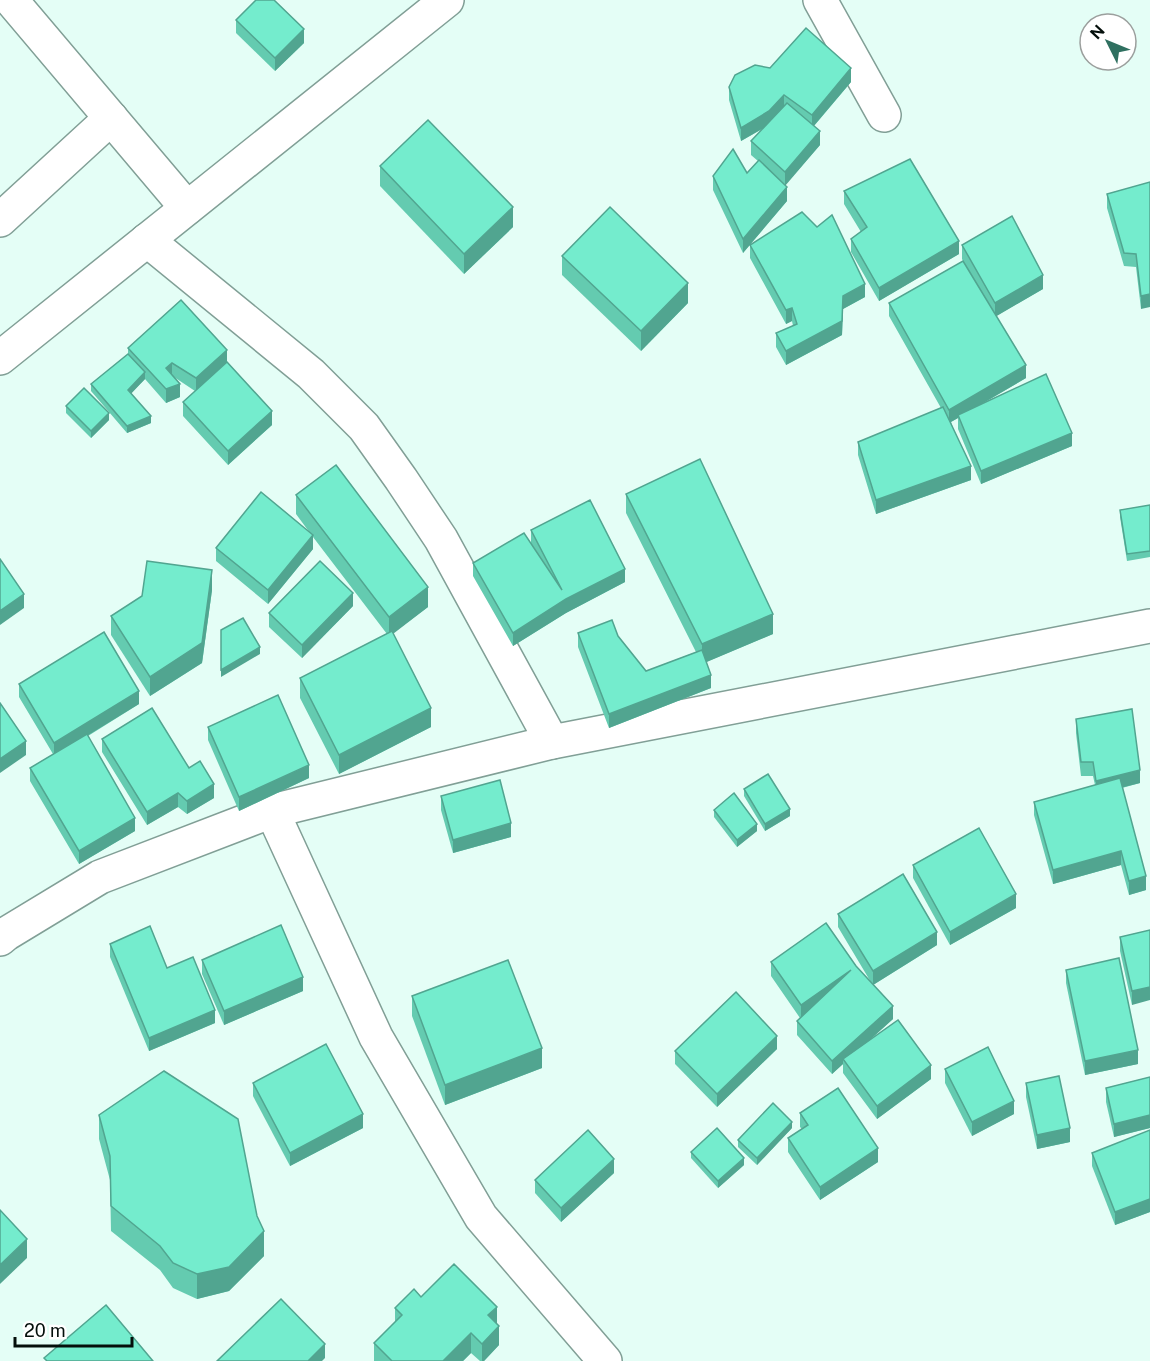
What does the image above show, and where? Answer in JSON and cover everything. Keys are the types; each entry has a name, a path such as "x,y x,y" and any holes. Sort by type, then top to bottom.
{"main road":[{"path":"11,0 187,208"},
{"path":"0,358 447,0"},
{"path":"820,0 884,115"},
{"path":"0,220 111,118"},
{"path":"147,240 311,374 364,427 441,539 552,742"},
{"path":"0,939 100,877 272,811 552,742 1150,626"},
{"path":"272,811 376,1037 481,1217 605,1361"}],"building":[{"path":"256,0 274,0 304,29 275,58 236,20"},
{"path":"806,28 851,68 812,115 784,95 769,111 741,128 729,87 735,75 755,65 770,68"},
{"path":"787,103 820,131 785,172 751,141"},
{"path":"428,120 513,207 464,254 380,166"},
{"path":"733,149 747,173 759,160 787,187 743,239 713,176"},
{"path":"910,159 959,241 879,288 851,239 867,227 844,191"},
{"path":"1150,182 1150,294 1141,296 1136,254 1124,253 1107,194"},
{"path":"610,207 688,283 641,331 562,256"},
{"path":"802,212 817,227 832,215 865,284 843,296 842,321 786,351 776,333 797,324 792,308 786,310 750,245"},
{"path":"1012,216 1043,275 995,303 962,245"},
{"path":"963,261 1026,365 949,410 889,303"},
{"path":"181,300 227,350 196,378 172,363 166,368 180,384 166,389 128,348"},
{"path":"128,354 145,372 128,390 151,416 127,426 91,384"},
{"path":"227,362 272,411 228,451 183,402"},
{"path":"1046,374 1072,433 981,471 958,415"},
{"path":"84,388 109,413 91,431 66,406"},
{"path":"943,407 971,466 876,500 858,442"},
{"path":"700,459 773,614 702,644 626,494"},
{"path":"336,465 428,587 389,617 296,495"},
{"path":"261,492 313,535 268,590 216,548"},
{"path":"590,500 625,569 566,599 513,633 473,563 524,533 562,590 531,530"},
{"path":"1150,505 1150,551 1127,554 1120,510"},
{"path":"0,559 24,594 0,611"},
{"path":"147,561 212,570 202,643 150,677 111,616 142,596"},
{"path":"320,561 353,593 302,645 269,613"},
{"path":"243,618 260,647 221,670 221,630"},
{"path":"612,620 618,636 646,671 702,650 711,675 609,714 578,633"},
{"path":"392,631 431,708 339,755 300,678"},
{"path":"104,632 139,691 54,743 19,684"},
{"path":"278,695 309,765 239,797 208,727"},
{"path":"0,703 26,741 0,759"},
{"path":"152,708 189,768 200,761 214,784 187,801 178,793 147,812 102,739"},
{"path":"1132,709 1140,770 1096,781 1093,762 1081,762 1076,719"},
{"path":"87,734 135,818 79,851 30,768"},
{"path":"768,774 790,809 765,824 744,789"},
{"path":"1120,778 1146,876 1129,881 1121,851 1053,870 1034,802"},
{"path":"500,780 511,823 453,840 441,796"},
{"path":"734,793 757,824 737,840 714,810"},
{"path":"979,828 1016,894 950,932 913,865"},
{"path":"903,874 937,932 873,971 838,914"},
{"path":"826,923 856,966 893,1006 832,1061 797,1021 851,970 801,1005 771,962"},
{"path":"281,925 303,977 224,1011 202,960"},
{"path":"150,926 167,968 193,957 215,1010 149,1038 110,944"},
{"path":"1150,930 1150,987 1132,991 1120,937"},
{"path":"1119,958 1138,1050 1085,1061 1066,970"},
{"path":"508,960 542,1048 445,1085 412,996"},
{"path":"736,992 777,1036 717,1094 675,1051"},
{"path":"898,1020 931,1065 877,1106 843,1059"},
{"path":"326,1044 363,1114 290,1153 253,1083"},
{"path":"988,1047 1014,1101 972,1122 945,1069"},
{"path":"164,1071 238,1119 257,1216 264,1231 229,1267 197,1274 173,1263 160,1246 111,1206 110,1156 99,1115"},
{"path":"1059,1076 1070,1128 1037,1135 1026,1083"},
{"path":"1150,1077 1150,1115 1114,1124 1106,1088"},
{"path":"838,1088 878,1148 820,1187 788,1138 808,1125 800,1113"},
{"path":"773,1103 792,1122 757,1158 738,1140"},
{"path":"717,1128 744,1158 718,1181 691,1152"},
{"path":"588,1130 614,1159 561,1208 535,1180"},
{"path":"1150,1130 1150,1199 1115,1212 1092,1153"},
{"path":"0,1210 27,1239 0,1265"},
{"path":"454,1264 497,1307 488,1315 499,1326 482,1344 471,1333 443,1361 392,1361 374,1343 402,1315 395,1308 414,1289 421,1297"},
{"path":"281,1299 325,1344 308,1361 217,1361"},
{"path":"106,1305 153,1361 47,1361 44,1358"}]}
